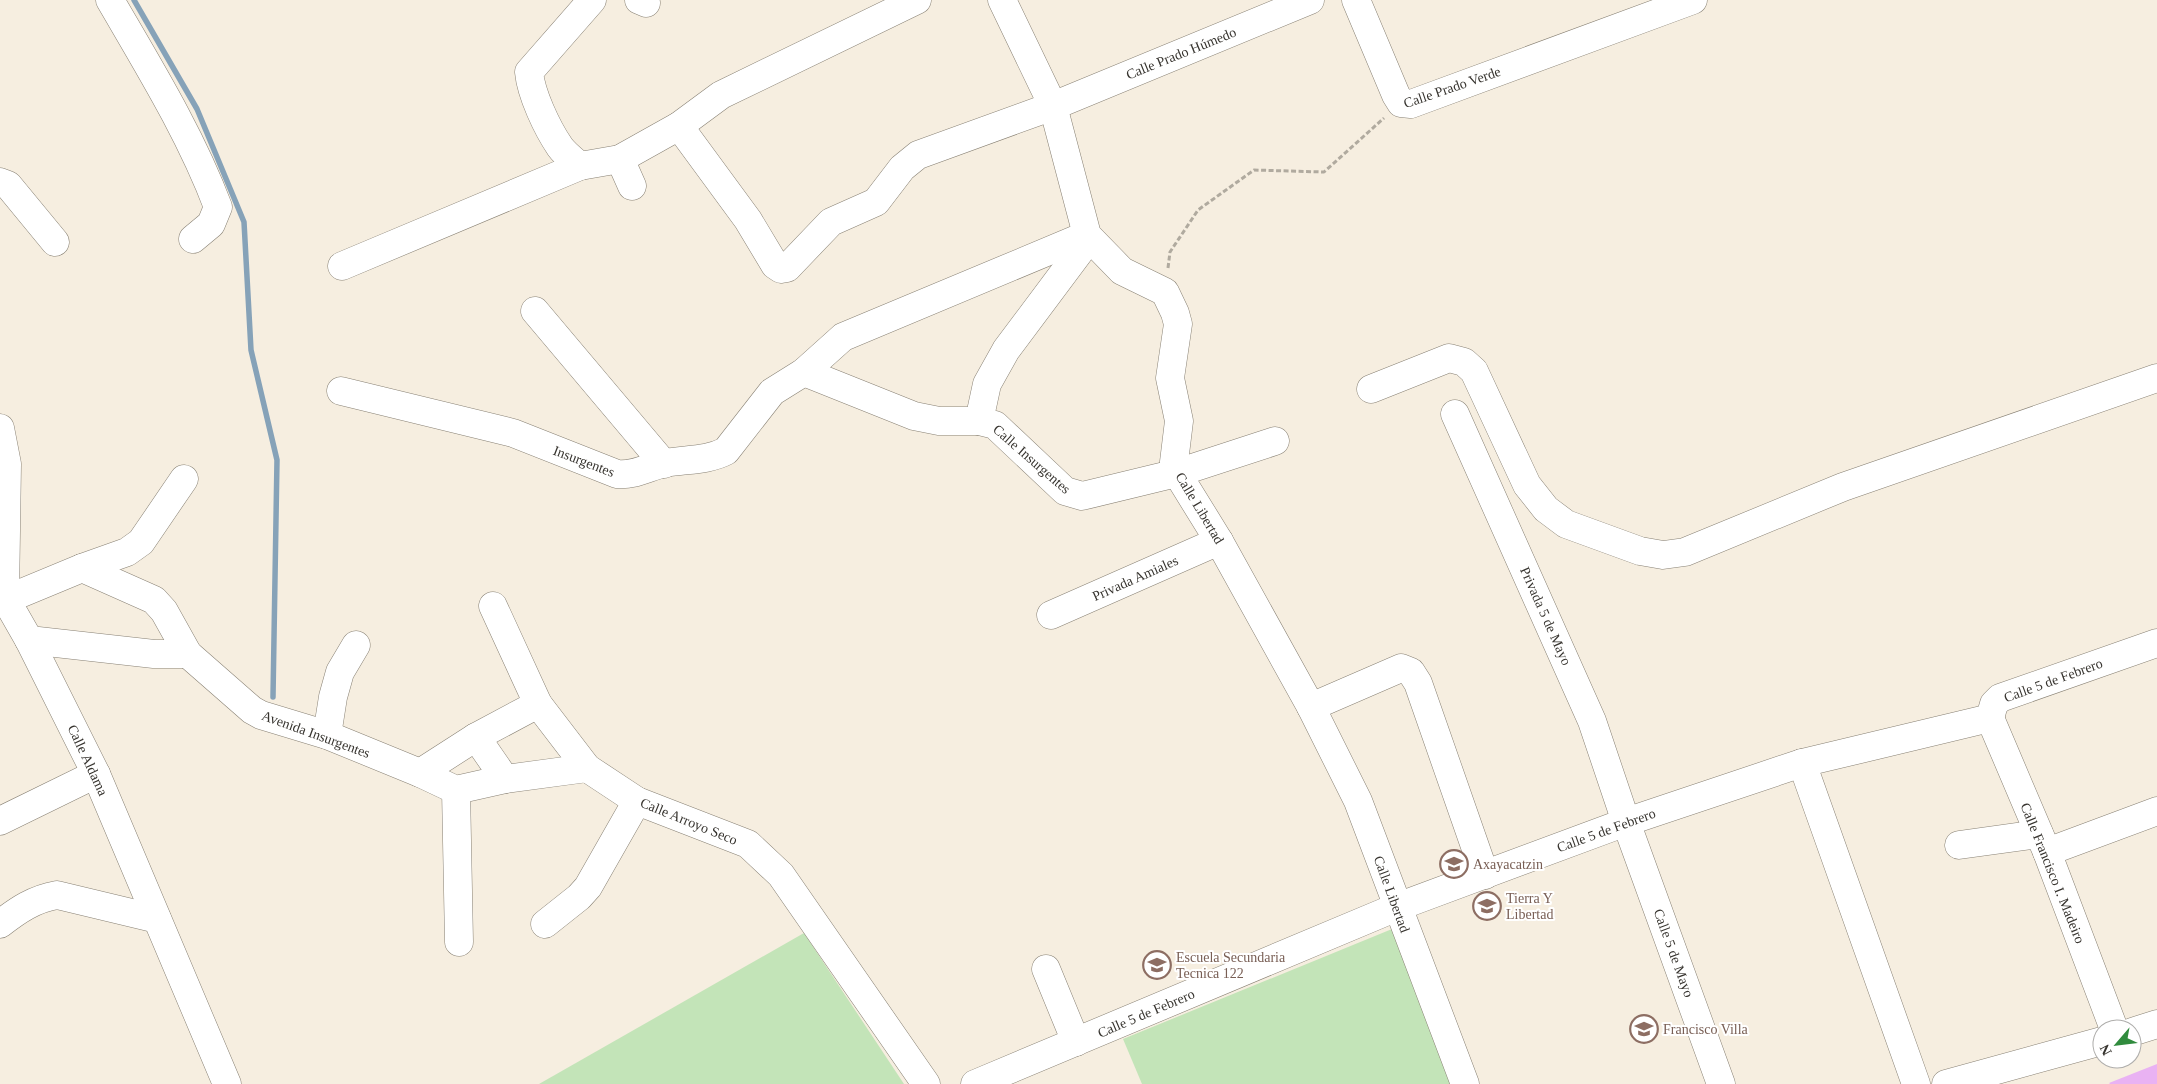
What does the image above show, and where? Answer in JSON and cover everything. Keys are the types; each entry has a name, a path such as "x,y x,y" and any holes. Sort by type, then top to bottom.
{"street":[{"path":"110,0 140,50 206,174 218,208 211,224 193,239"},
{"path":"580,166 560,148 548,126 530,84 529,72 592,0"},
{"path":"342,266 580,166 620,159 679,126 721,95 917,0"},
{"path":"979,420 987,384 1006,350 1088,237 1052,106 1002,0"},
{"name":"Calle Prado Húmedo","path":"679,126 748,220 775,266 781,269 786,268 830,222 876,202 902,168 918,155 1052,106 1310,0"},
{"path":"1356,0 1401,103"},
{"name":"Calle Prado Verde","path":"1401,103 1411,104 1693,0"},
{"path":"620,159 632,186"},
{"path":"0,182 8,185 55,242"},
{"name":"Calle Libertad","path":"1088,237 1122,271 1165,292 1175,313 1178,324 1170,378 1179,421 1174,462 1177,474 1219,540 1311,707 1358,801 1465,1084"},
{"name":"Insurgentes","path":"341,391 513,432 616,474 631,474 664,464 706,458 726,451 772,392 804,372 843,337 1088,237"},
{"path":"535,311 664,464"},
{"path":"1370,389 1449,358 1464,362 1474,371 1527,485 1546,509 1566,524 1640,550 1663,555 1685,552 1843,487 2157,378"},
{"name":"Calle Insurgentes","path":"804,372 914,416 939,421 979,420 995,425 1066,491 1074,495 1082,496 1177,474"},
{"name":"Privada 5 de Mayo","path":"1455,414 1592,721 1626,822"},
{"path":"0,428 7,464 3,600 82,568 128,552 134,548 141,542 184,479"},
{"path":"1177,474 1275,441"},
{"name":"Privada Amiales","path":"1051,615 1219,540"},
{"path":"29,640 154,654 188,654 164,611 154,600 82,568"},
{"name":"Calle Aldama","path":"3,600 29,640 96,774 226,1084"},
{"name":"Calle Arroyo Seco","path":"493,606 538,704 587,768 637,801 748,844 782,875 926,1084"},
{"name":"Calle 5 de Febrero","path":"975,1084 1397,908 1626,822 1802,763 1990,718 1994,704 2000,698 2157,643"},
{"path":"327,735 333,697 340,672 356,645"},
{"name":"Avenida Insurgentes","path":"188,654 256,712 327,735 420,773 456,790"},
{"path":"1311,707 1401,668 1411,672 1418,683 1484,875"},
{"path":"420,773 476,737 538,704"},
{"name":"Calle Francisco I. Madeiro","path":"1990,718 2043,844 2110,1019"},
{"path":"476,737 505,779"},
{"path":"1802,763 1916,1084"},
{"path":"459,942 456,790 505,779 587,768"},
{"path":"0,821 96,774"},
{"path":"545,924 579,897 588,887 637,801"},
{"path":"1959,845 2043,844 2157,811"},
{"name":"Calle 5 de Mayo","path":"1626,822 1721,1084"},
{"path":"0,924 23,906 42,898 57,895 157,919"},
{"path":"1046,969 1076,1042"},
{"path":"2142,1029 2157,1024"},
{"path":"1946,1084 2092,1044"}],"path":[{"name":"Calle Prado Verde","path":"1170,252 1198,210 1254,170 1324,172 1401,103"}],"green space":[{"path":"1392,929 1460,1084 1142,1084 1123,1039"},
{"path":"804,933 904,1084 539,1084"}],"building":[{"path":"2157,1064 2157,1084 2109,1083"}],"waterway":[{"path":"134,0 197,109 244,222 251,350 277,460 273,697"}],"place":[{"name":"Axayacatzin","path":"1454,864"},
{"name":"Tierra Y Libertad","path":"1487,906"},
{"name":"Escuela Secundaria Tecnica 122","path":"1157,965"},
{"name":"Francisco Villa","path":"1644,1029"}]}
